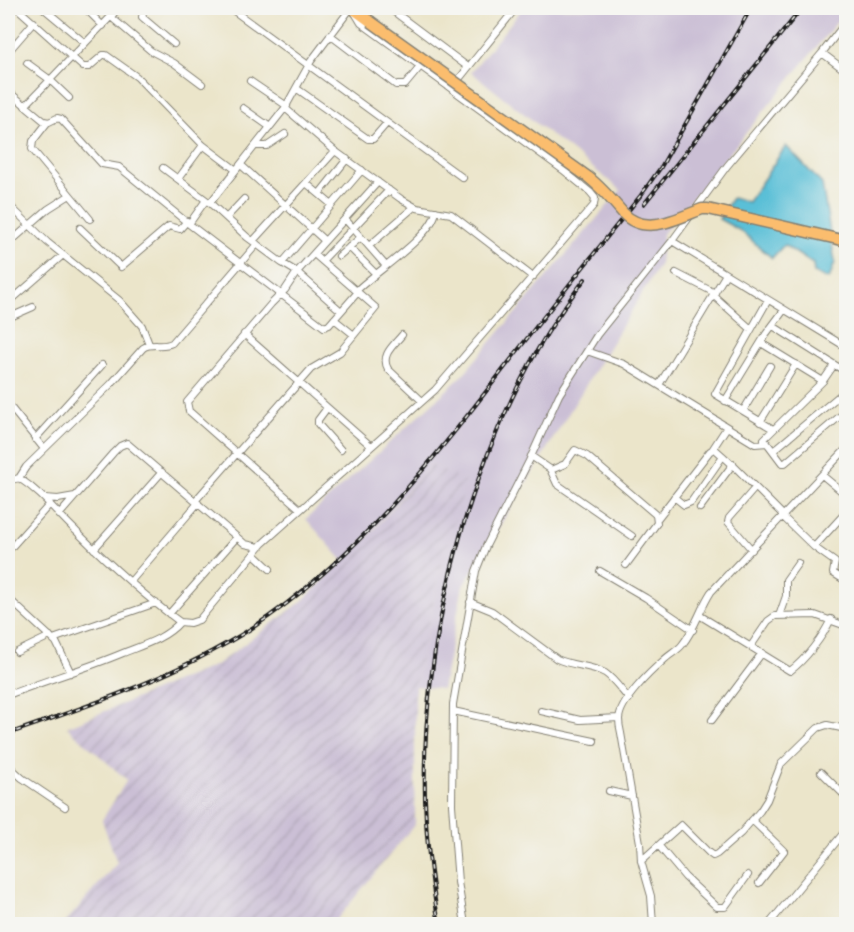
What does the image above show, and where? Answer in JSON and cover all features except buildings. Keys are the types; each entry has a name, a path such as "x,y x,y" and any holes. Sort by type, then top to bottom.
{"highway":[{"path":"351,8 603,188 630,219 660,225 702,209 708,209 846,241"}],"street":[{"path":"17,8 70,57 87,68 103,55 109,56 142,81 203,144 238,168 325,241"},
{"path":"43,8 85,43"},
{"path":"86,8 103,26"},
{"path":"25,106 119,8"},
{"path":"144,8 142,16 174,44"},
{"path":"230,8 463,178"},
{"path":"19,478 45,498 94,549 169,614 180,622 190,623 199,620 259,547 300,508 435,390 594,205 595,198 563,170 361,23 351,8 309,65 286,107 238,168 188,223 180,229 169,226 121,267 80,228"},
{"path":"389,8 468,67"},
{"path":"451,89 516,8"},
{"path":"111,17 151,51 174,63 202,84"},
{"path":"8,52 34,22"},
{"path":"465,924 458,882 452,805 453,711 458,669 476,572 486,546 559,395 597,335 672,242 720,175 846,22"},
{"path":"330,35 396,85 405,84 420,67"},
{"path":"822,53 846,71"},
{"path":"27,63 50,79 69,98"},
{"path":"250,81 286,107 335,151 389,190 414,207 451,214 533,277"},
{"path":"296,88 368,139 373,139 387,123"},
{"path":"8,91 47,123"},
{"path":"8,106 16,98"},
{"path":"243,108 270,127"},
{"path":"90,219 31,147 47,123 57,118 61,119 102,164 119,167 324,327 334,319 357,291 421,237 435,219 436,211"},
{"path":"256,146 270,144 285,134"},
{"path":"178,179 203,144"},
{"path":"8,481 19,478 26,467 72,424 143,348 149,344 172,343 241,263 285,206 335,151"},
{"path":"318,194 347,159"},
{"path":"163,168 282,263 297,272 341,311"},
{"path":"282,263 362,170"},
{"path":"300,508 187,406 191,396 378,182"},
{"path":"306,183 332,205"},
{"path":"322,261 389,190"},
{"path":"8,244 48,209 70,195"},
{"path":"226,217 244,199"},
{"path":"8,204 63,255 119,300 142,326 149,344"},
{"path":"369,246 414,207"},
{"path":"345,219 386,266"},
{"path":"339,256 361,237"},
{"path":"672,242 846,347"},
{"path":"349,247 376,274"},
{"path":"131,581 237,452 311,369 340,352 376,308 314,254"},
{"path":"8,303 63,255"},
{"path":"676,273 714,294 751,329"},
{"path":"659,385 726,274"},
{"path":"768,300 715,392 716,396 773,429"},
{"path":"8,318 33,307"},
{"path":"725,401 784,310"},
{"path":"334,319 354,335"},
{"path":"773,326 846,372"},
{"path":"244,334 371,446"},
{"path":"402,335 386,355 384,363 422,401"},
{"path":"761,343 823,381"},
{"path":"587,351 619,361 755,444 766,442"},
{"path":"760,422 796,364"},
{"path":"35,439 102,365"},
{"path":"834,365 823,381 764,438 785,463 846,411"},
{"path":"743,411 770,366"},
{"path":"773,451 846,390"},
{"path":"8,404 44,449"},
{"path":"327,408 318,420 318,424 341,450"},
{"path":"626,565 657,523 658,518 712,450 727,427"},
{"path":"59,515 113,453 127,443 245,544 259,547"},
{"path":"653,924 651,896 641,861 619,718 629,699 644,679 680,647 693,630 711,592 731,568 752,550 782,515 846,449"},
{"path":"551,470 562,466 575,450 578,450 658,518"},
{"path":"712,450 716,450 733,464 814,547 835,562 833,573 846,581"},
{"path":"531,456 551,470 557,484 632,536"},
{"path":"674,497 684,505 691,502 723,456"},
{"path":"700,508 733,464"},
{"path":"94,549 162,472"},
{"path":"822,475 846,495"},
{"path":"752,550 728,522 755,488"},
{"path":"45,498 58,499 75,496"},
{"path":"8,551 50,504"},
{"path":"814,547 846,512"},
{"path":"169,614 237,537"},
{"path":"254,554 270,569"},
{"path":"779,616 786,596 786,580 798,563"},
{"path":"600,571 646,597 693,630"},
{"path":"8,598 59,646 70,674"},
{"path":"471,602 492,611 557,660 598,670 608,675 629,699"},
{"path":"17,652 51,638 156,603"},
{"path":"699,615 785,668 792,670 818,641 831,619"},
{"path":"751,646 768,621 779,616 815,615 846,626"},
{"path":"8,695 157,640 172,631 180,622"},
{"path":"712,720 762,653"},
{"path":"453,711 594,741"},
{"path":"541,711 580,720 619,718"},
{"path":"641,861 681,825 713,856 741,833 752,820 766,800 782,764 819,728 827,725 846,729"},
{"path":"8,765 22,778 65,807"},
{"path":"821,772 846,797"},
{"path":"609,791 632,796"},
{"path":"752,820 784,851 759,883"},
{"path":"771,924 846,830"},
{"path":"659,846 685,877 717,907 725,906 748,875"}],"shaded area":[{"path":"523,8 846,8 846,11 663,234 660,264 463,586 442,689 415,686 444,553 467,482 431,464 344,562 306,519 460,378 621,190 471,72"},
{"path":"431,464 468,482 444,553 415,686 415,824 333,924 64,924 117,863 102,820 127,780 67,727 216,665 300,603 365,540"}],"water":[{"path":"786,146 822,184 835,262 829,279 814,273 813,264 784,245 772,258 741,231 719,219 732,198 748,202"}],"railway":[{"path":"8,734 133,688 194,661 223,645 290,601 359,540 452,435 641,195 661,167 751,8"},
{"path":"644,204 802,8"},
{"path":"439,924 427,834 425,753 431,681 442,609 460,536 483,465 512,398 546,335 585,279"}]}
